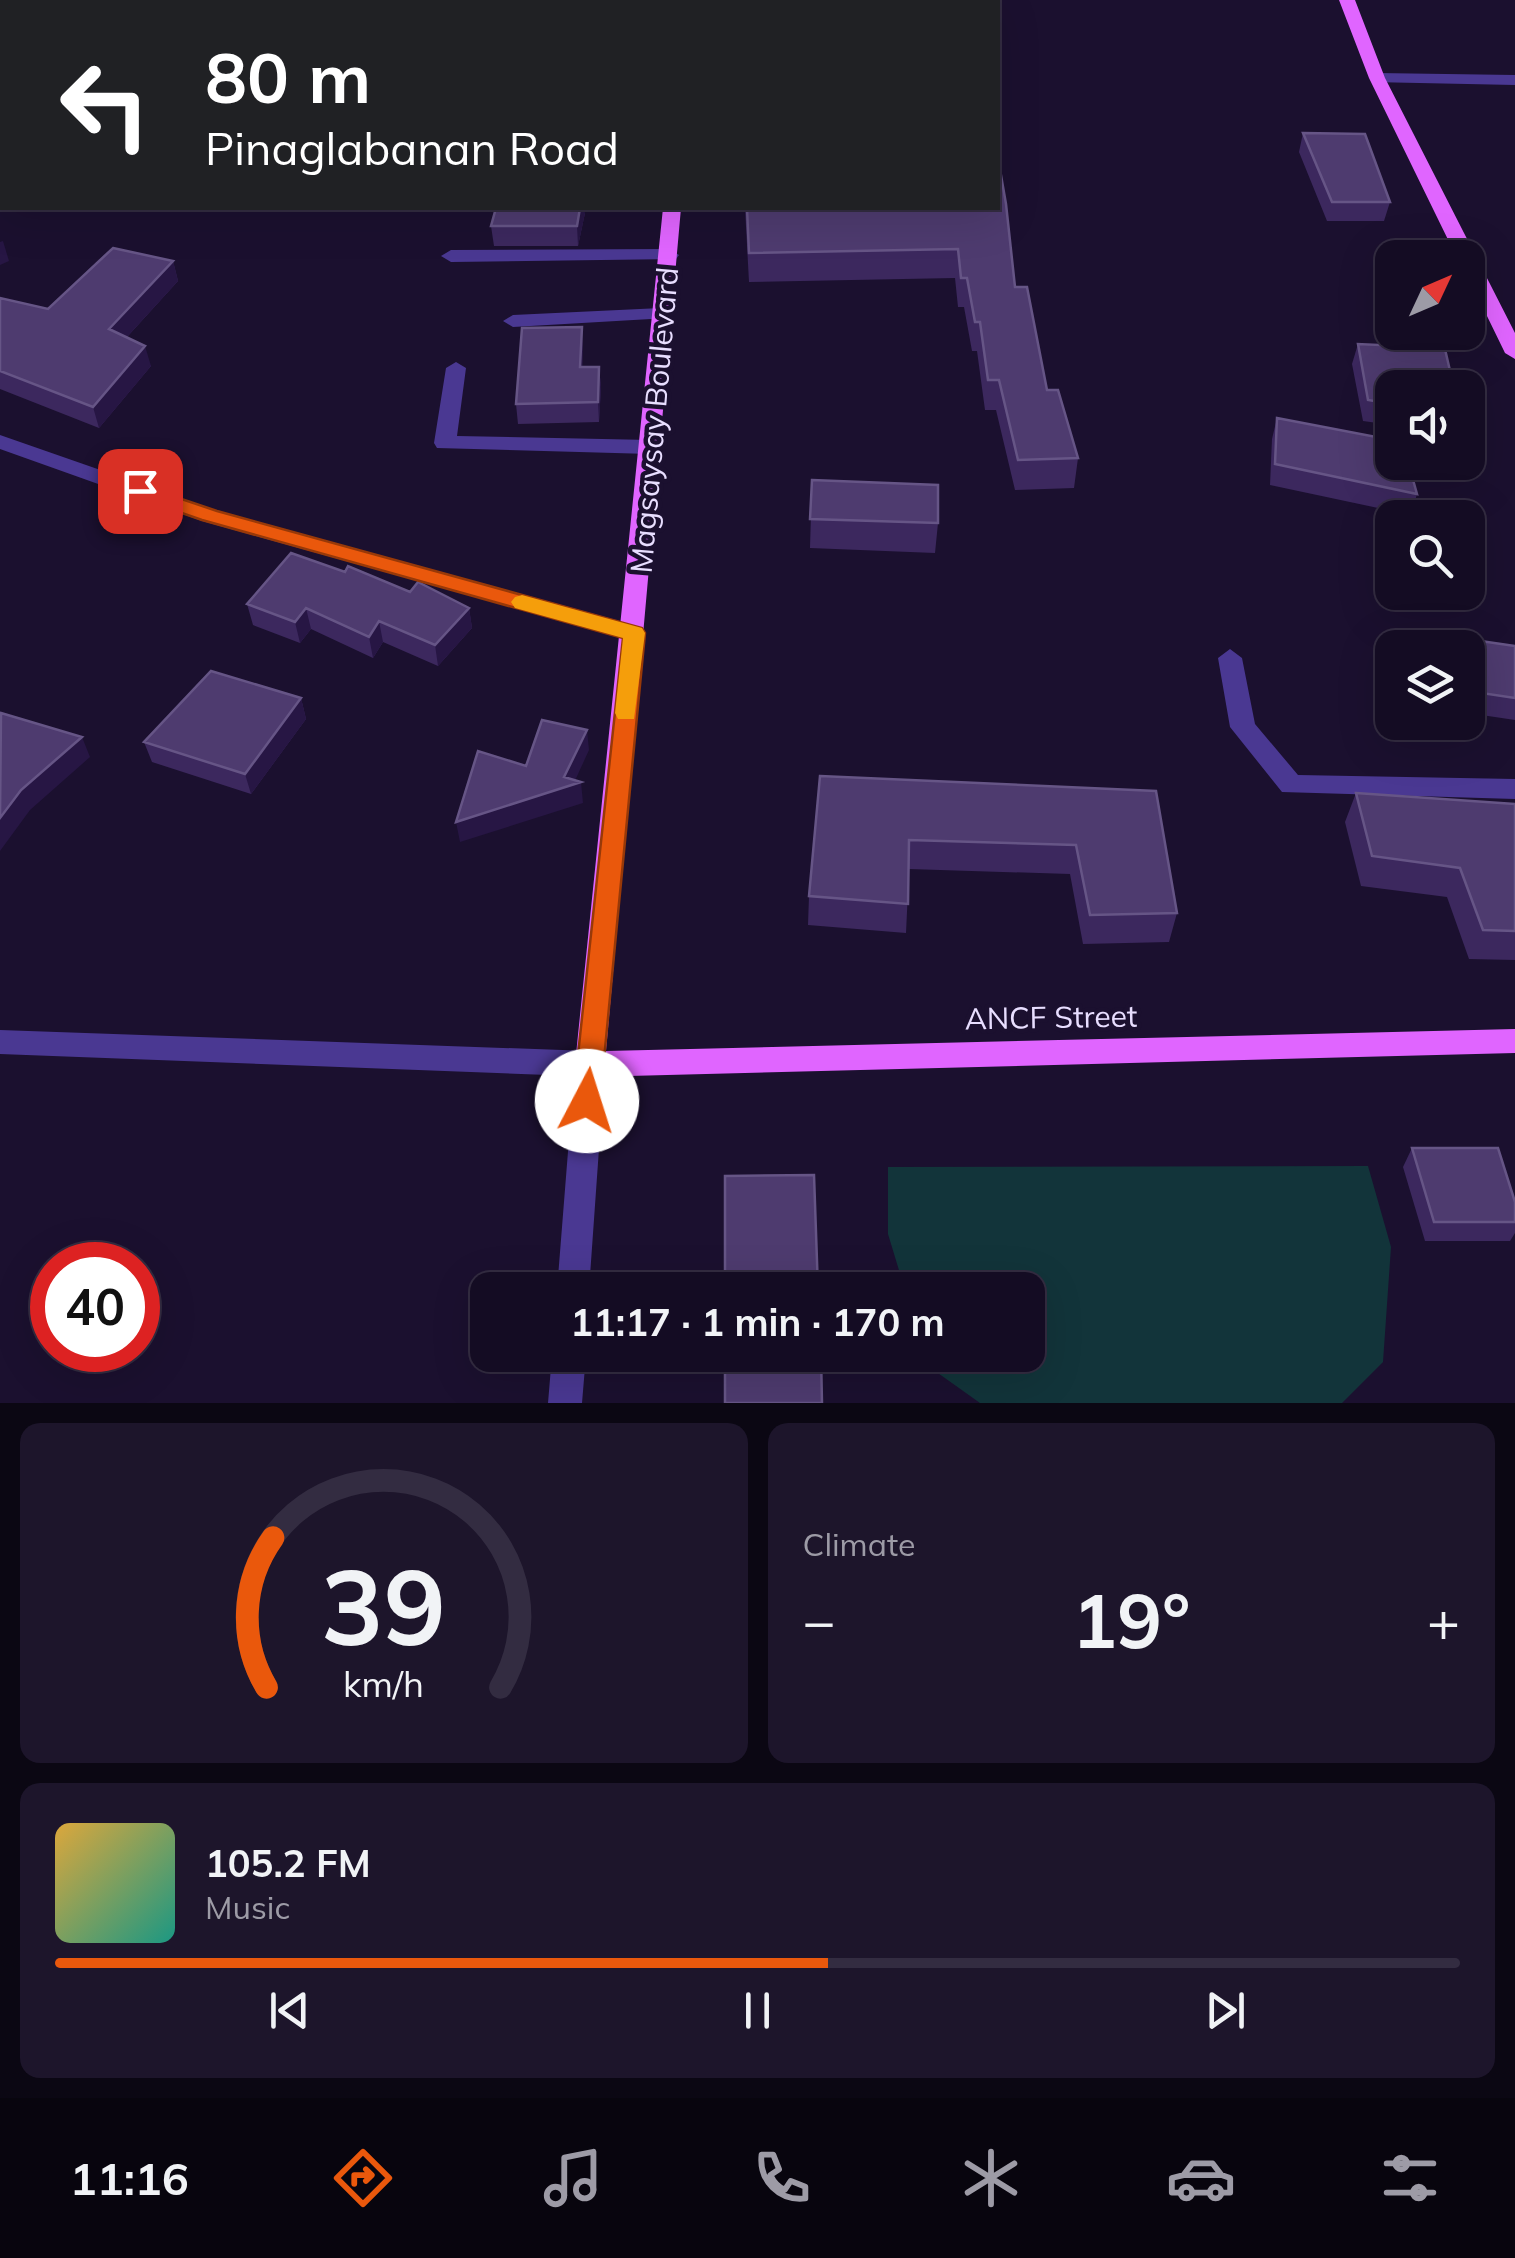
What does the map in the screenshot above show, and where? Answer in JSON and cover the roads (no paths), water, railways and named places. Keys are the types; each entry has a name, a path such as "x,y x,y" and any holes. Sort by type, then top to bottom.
{"main road":[{"path":"1347,0 1377,78 1458,240"},
{"name":"Magsaysay Boulevard","path":"590,1064 672,210"},
{"path":"1485,294 1515,353"},
{"name":"ANCF Street","path":"590,1064 1515,1041"}],"street":[{"path":"1377,78 1515,80"},
{"path":"451,256 668,255"},
{"path":"513,321 661,314"},
{"path":"456,368 445,442 650,447"},
{"path":"0,442 210,516 634,633"},
{"path":"1230,658 1243,727 1290,785 1515,789"},
{"path":"0,1042 590,1064"},
{"name":"Magsaysay Boulevard","path":"574,1272 590,1064"},
{"path":"565,1403 567,1372"}]}
